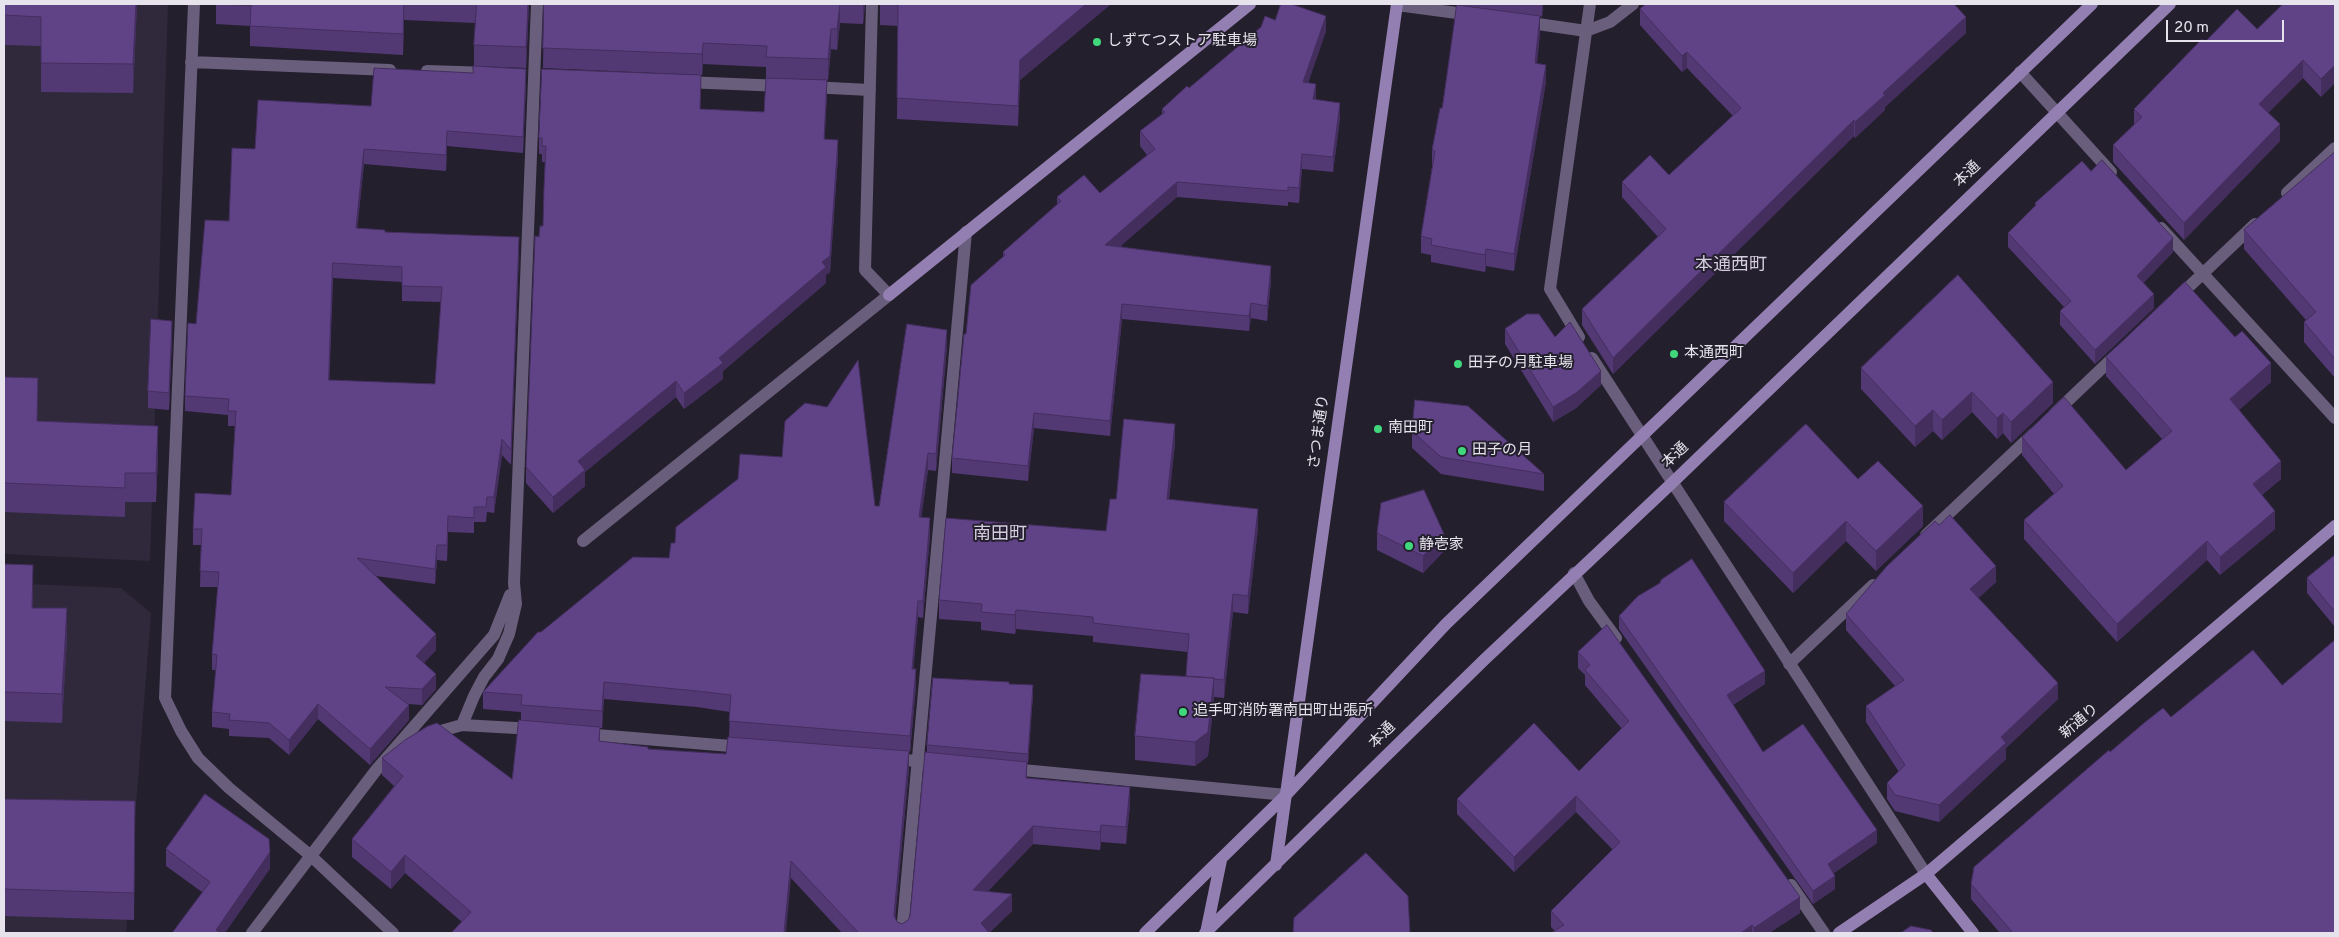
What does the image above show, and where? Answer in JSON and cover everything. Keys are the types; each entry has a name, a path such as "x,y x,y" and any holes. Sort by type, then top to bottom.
{"main road":[{"path":"889,294 1250,4"},
{"name":"さつま通り","path":"1276,864 1397,4"},
{"name":"本通","path":"1220,861 1286,795 1446,624 2092,4"},
{"name":"本通","path":"1205,933 1574,573 1672,483 2170,4"},
{"name":"新通り","path":"1839,933 1926,874 2335,526"},
{"path":"1205,933 1220,861"},
{"path":"1144,933 1220,861"},
{"path":"1926,874 1973,933"}],"street":[{"path":"194,4 165,698 181,732 198,758 229,788 311,856 393,933"},
{"path":"462,725 484,677 498,659 509,634 516,604 514,583 537,4"},
{"path":"583,541 889,294 865,270 872,4"},
{"path":"1397,4 1482,16"},
{"path":"1590,4 1550,289 1672,483 1926,874"},
{"path":"1510,20 1586,31 1610,22 1633,4"},
{"path":"191,62 504,74"},
{"path":"2020,72 2120,183"},
{"path":"672,81 870,90"},
{"path":"2280,201 2335,148"},
{"path":"2167,308 2266,214"},
{"path":"2152,218 2335,418"},
{"path":"902,933 966,232"},
{"path":"1920,540 2130,342"},
{"path":"1574,573 1589,601 1626,652"},
{"path":"1789,664 1884,575"},
{"path":"252,933 377,769 494,635 504,615 514,583"},
{"path":"377,769 400,751 425,736 462,725 552,731"},
{"path":"572,732 760,749"},
{"path":"878,758 956,764"},
{"path":"996,768 1286,795"},
{"path":"1785,877 1824,933"}],"shaded area":[{"path":"4,4 168,4 150,561 4,554"},
{"path":"4,583 121,588 151,613 126,933 4,933"}],"building":[{"path":"4,4 136,4 133,64 41,63 41,17 4,15"},
{"path":"216,4 404,4 403,34 250,26 251,6"},
{"path":"477,4 528,4 526,47 474,45"},
{"path":"544,4 840,4 837,29 831,29 828,59 766,57 767,46 703,43 702,54 543,48"},
{"path":"880,4 1086,4 1020,60 1018,106 897,98 898,5"},
{"path":"1281,4 1291,4 1326,16 1303,82 1316,84 1313,99 1340,103 1333,157 1302,154 1299,188 1288,187 1288,191 1177,182 1105,245 1271,266 1267,306 1251,303 1249,316 1122,304 1110,421 1034,413 1028,466 952,458 964,334 966,334 971,285 1005,255 1003,252 1061,201 1057,197 1084,175 1100,193 1155,149 1140,131 1165,112 1162,109 1187,86 1189,88 1261,27 1265,16 1275,20"},
{"path":"1646,4 1954,4 1966,17 1883,93 1885,95 1855,122 1854,120 1613,358 1582,309 1666,229 1622,182 1650,155 1669,175 1741,108 1687,52 1682,56 1640,9"},
{"path":"2283,4 2335,4 2335,65 2321,79 2303,60 2259,104 2280,124 2184,223 2113,145 2142,117 2134,109 2202,39 2205,42 2237,9 2257,29"},
{"path":"1457,5 1540,16 1535,63 1546,65 1514,254 1486,249 1485,255 1431,245 1432,239 1421,236 1435,151 1432,150 1440,108 1442,108"},
{"path":"473,66 526,69 523,137 447,131 446,155 364,149 356,228 385,230 385,232 519,237 511,450 502,439 494,497 487,497 486,507 474,507 474,518 448,516 447,545 437,545 435,569 357,558 436,634 416,656 436,674 422,689 385,687 409,705 370,749 318,704 289,740 269,723 229,720 230,714 212,712 217,655 212,654 219,572 200,571 202,529 193,529 195,493 231,495 236,411 228,411 229,399 185,396 188,323 196,324 205,220 229,221 232,148 255,149 258,100 371,106 374,68 473,73","holes":["333,263 402,267 402,286 442,287 435,384 329,380"]},
{"path":"542,69 701,75 700,109 764,112 766,78 827,80 824,139 838,140 830,256 822,262 826,267 719,358 723,363 684,393 676,381 578,461 585,470 553,497 526,467 535,236 539,237 540,226 543,226 546,146 542,146 542,138 539,138"},
{"path":"2335,152 2335,359 2304,322 2316,312 2244,230"},
{"path":"2102,160 2173,238 2137,276 2154,294 2095,350 2060,311 2071,301 2008,233 2036,205 2035,203 2082,161 2091,171"},
{"path":"1958,275 2053,382 2011,422 2003,413 1997,418 1972,392 1942,420 1933,410 1915,426 1861,368"},
{"path":"2185,282 2235,337 2242,331 2271,363 2230,399 2281,461 2253,484 2275,511 2220,557 2207,541 2117,624 2024,520 2063,486 2022,437 2064,397 2126,470 2172,431 2106,357"},
{"path":"1527,314 1539,314 1555,337 1570,322 1601,371 1576,393 1553,407 1505,329"},
{"path":"151,319 172,321 169,393 148,391"},
{"path":"907,324 947,330 936,454 928,453 919,517 930,518 923,601 918,601 912,669 916,669 910,736 729,721 731,695 697,691 604,682 602,711 521,705 522,695 483,692 538,632 541,632 633,557 669,558 671,543 675,543 676,527 738,479 740,454 782,457 785,421 805,403 827,407 858,360 875,506 879,506"},
{"path":"4,377 38,378 37,421 158,426 156,473 125,473 125,488 4,483"},
{"path":"1415,400 1468,406 1544,474 1441,457 1412,431"},
{"path":"1124,419 1175,424 1167,499 1258,509 1248,596 1233,594 1224,680 1186,676 1189,634 1093,623 1093,617 1016,610 1015,615 981,612 982,604 939,600 946,518 1106,531 1110,499 1116,499"},
{"path":"1806,424 1858,479 1878,461 1923,506 1876,551 1846,521 1793,573 1724,502"},
{"path":"1424,490 1444,534 1423,556 1377,533 1381,503"},
{"path":"1950,515 1996,566 1970,589 2058,683 2001,737 2006,743 1939,805 1895,795 1887,783 1905,765 1866,706 1904,680 1846,614 1887,566 1935,521 1939,525"},
{"path":"2335,555 2335,612 2307,578"},
{"path":"1692,559 1765,671 1727,695 1763,752 1803,724 1877,830 1828,864 1835,876 1813,891 1619,616 1638,596 1660,583 1661,580"},
{"path":"4,564 33,565 32,608 67,608 62,694 4,692"},
{"path":"1607,625 1800,897 1754,928 1752,925 1741,933 1551,933 1564,925 1551,911 1620,842 1576,796 1514,857 1457,799 1534,723 1579,771 1629,721 1585,670 1590,665 1578,652"},
{"path":"2335,640 2335,933 2013,933 1971,884 1974,867 2109,750 2110,752 2163,708 2171,717 2253,650 2282,685"},
{"path":"1141,674 1214,678 1208,732 1195,742 1135,736"},
{"path":"933,678 1033,685 1028,754 927,745"},
{"path":"519,720 600,727 599,741 648,747 648,749 726,754 728,737 909,751 894,915 897,922 902,924 910,916 925,752 1027,762 1026,778 1130,787 1126,827 1101,825 1100,832 1033,826 973,890 1012,894 981,923 989,933 859,933 791,861 784,933 451,933 471,912 405,855 391,872 352,839 403,776 382,758 405,740 428,726 437,723 512,779"},
{"path":"205,794 269,839 270,852 216,930 220,933 172,933 210,882 166,849"},
{"path":"4,799 135,801 134,893 4,889"},
{"path":"1366,853 1408,896 1410,933 1293,933 1294,918"},
{"path":"1911,926 1931,930 1933,933 1901,933"}],"place":[{"name":"しずてつストア駐車場","path":"1097,42"},
{"name":"本通西町","path":"1674,354"},
{"name":"田子の月駐車場","path":"1458,364"},
{"name":"南田町","path":"1378,429"},
{"name":"田子の月","path":"1462,451"},
{"name":"静壱家","path":"1409,546"},
{"name":"追手町消防署南田町出張所","path":"1183,712"}],"district":[{"name":"本通西町","path":"1731,266"},
{"name":"南田町","path":"1000,535"}]}
